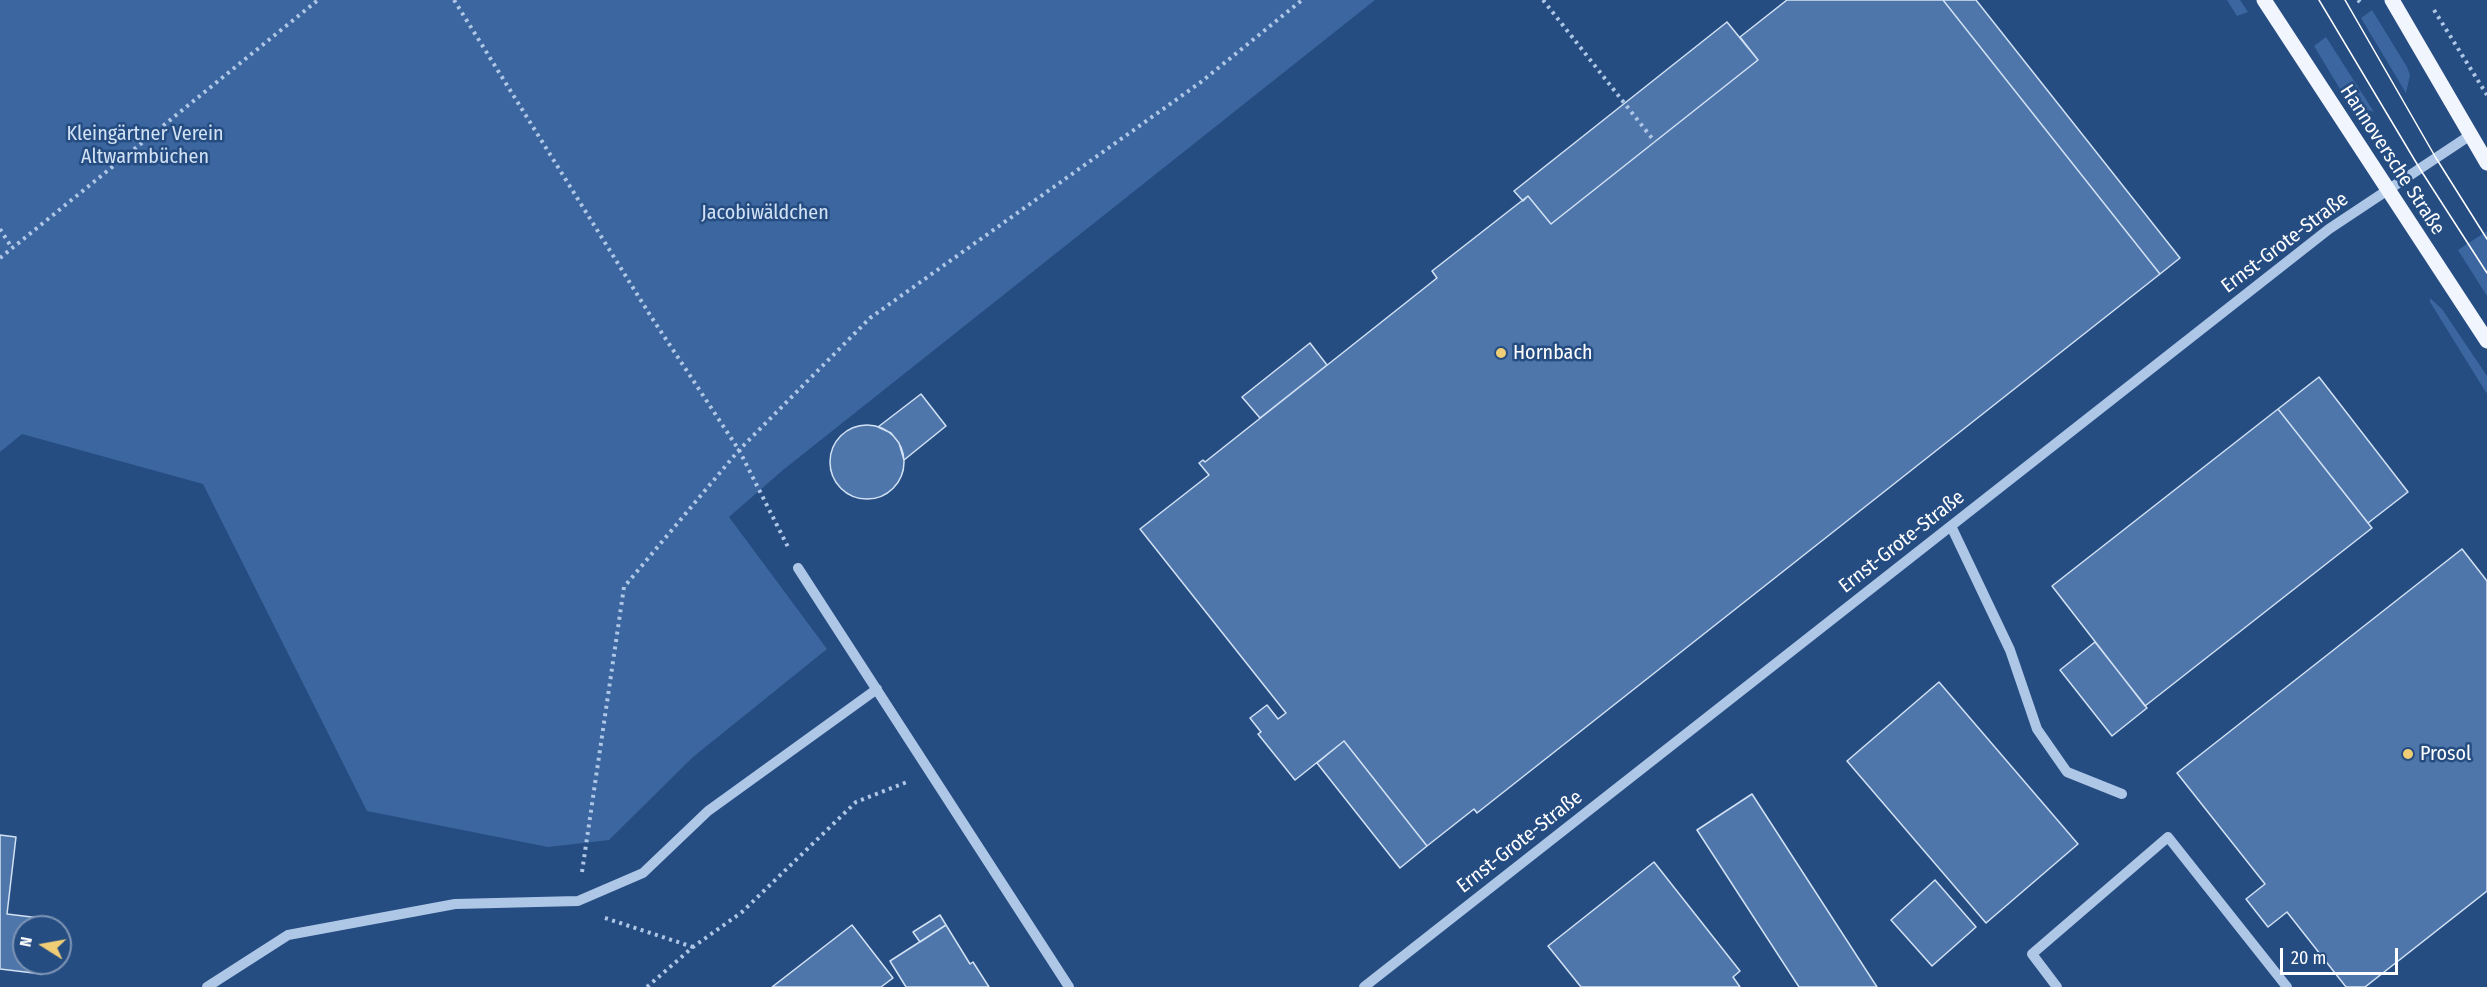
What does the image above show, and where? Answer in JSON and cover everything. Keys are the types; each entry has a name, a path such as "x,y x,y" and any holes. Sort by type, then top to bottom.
{"main road":[{"name":"Hannoversche Straße","path":"2264,0 2386,190 2487,341"},
{"path":"2392,0 2469,136 2487,163"}],"street":[{"name":"Ernst-Grote-Straße","path":"1364,987 2330,229 2469,136"},
{"path":"1951,526 2010,650 2037,729 2067,772 2122,794"},
{"path":"798,568 1069,987"},
{"path":"207,987 288,935 455,904 578,901 643,873 708,811 877,689"},
{"path":"2057,987 2032,954 2168,837 2287,987"}],"path":[{"path":"0,258 318,0"},
{"path":"454,0 650,315 739,450 798,568"},
{"path":"693,947 608,919 578,901 624,587 739,450 870,318 1201,82 1302,0"},
{"path":"1543,0 1655,142"},
{"path":"2428,0 2487,96"},
{"path":"0,229 12,248"},
{"path":"647,987 693,947 742,912 856,802 931,772"}],"green space":[{"path":"0,0 1375,0 783,470 729,517 827,649 693,757 609,840 548,847 367,811 203,484 22,434 0,452"},
{"path":"2227,0 2240,0 2248,12 2237,16"},
{"path":"2372,10 2407,67 2410,75 2406,93 2361,18"},
{"path":"2326,37 2374,112 2354,105 2343,94 2314,46"},
{"path":"2487,231 2487,296 2458,250"},
{"path":"2430,298 2442,309 2487,376 2487,394 2430,302"}],"building":[{"path":"1787,0 1943,0 2160,274 1477,813 1474,809 1427,846 1344,741 1295,780 1258,734 1261,732 1250,718 1267,705 1278,719 1286,713 1140,529 1209,475 1199,463 1203,460 1205,462 1437,278 1432,271 1528,196 1551,224 1758,60 1740,37"},
{"path":"1943,0 1976,0 2180,258 2160,274"},
{"path":"1727,22 1758,60 1551,224 1528,196 1523,201 1514,191"},
{"path":"1310,343 1327,365 1260,418 1242,397"},
{"path":"2319,377 2408,492 2368,523 2278,409"},
{"path":"921,394 946,426 904,460 899,443 891,433 878,427"},
{"path":"2278,409 2372,528 2145,706 2052,586"},
{"path":"867,425 881,428 893,436 901,448 904,462 901,476 893,488 881,496 867,499 853,496 841,488 833,476 830,462 833,448 841,436 853,428"},
{"path":"2462,549 2487,581 2487,891 2365,987 2346,987 2287,912 2268,927 2246,899 2265,884 2177,773"},
{"path":"2095,642 2147,708 2112,736 2060,670"},
{"path":"1939,682 2078,844 1986,923 1847,761"},
{"path":"1344,741 1427,846 1400,868 1317,763"},
{"path":"1752,794 1877,987 1799,987 1697,830"},
{"path":"0,835 16,837 7,914 15,915 12,915 12,970 0,969"},
{"path":"1654,862 1740,971 1733,977 1740,987 1581,987 1548,946"},
{"path":"1935,880 1976,927 1932,966 1891,920"},
{"path":"940,915 946,925 920,942 913,932"},
{"path":"852,925 893,978 881,987 772,987"},
{"path":"946,925 970,964 973,962 989,987 906,987 890,961"}],"tram line":[{"path":"2319,0 2420,169 2487,273"},
{"path":"2345,0 2436,158 2487,239"}],"place":[{"name":"Hornbach","path":"1501,353"},
{"name":"Prosol","path":"2408,754"}],"park label":[{"name":"Kleingärtner Verein Altwarmbüchen","path":"145,146"},
{"name":"Jacobiwäldchen","path":"765,213"}]}
